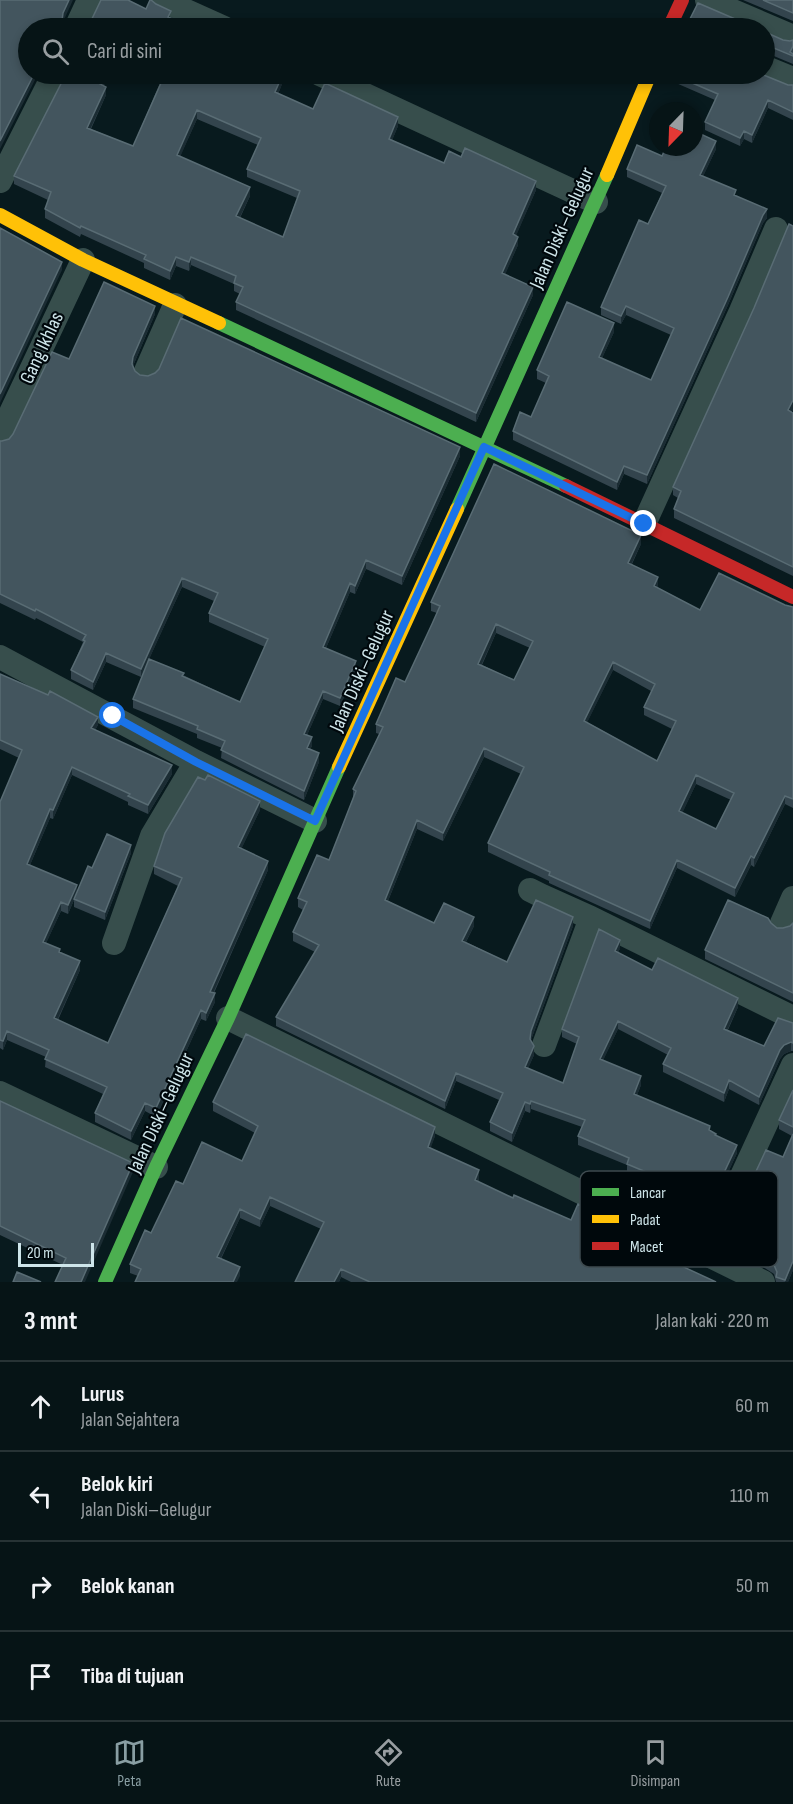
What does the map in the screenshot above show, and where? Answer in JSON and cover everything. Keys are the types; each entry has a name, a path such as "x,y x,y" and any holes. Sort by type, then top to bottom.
{"main road":[{"path":"675,18 682,0"},
{"name":"Jalan Diski–Gelugur","path":"105,1282 156,1167 228,1018 484,447 597,202 646,84"},
{"path":"0,215 83,260 484,447 793,597"}],"street":[{"path":"81,18 90,0"},
{"path":"162,0 202,18"},
{"path":"707,0 749,18"},
{"path":"775,29 789,35"},
{"path":"775,71 793,79"},
{"path":"0,181 49,84"},
{"path":"342,84 597,202"},
{"path":"644,524 776,229"},
{"name":"Gang Ikhlas","path":"0,436 83,260"},
{"path":"146,371 175,304"},
{"path":"0,657 196,762 315,821"},
{"path":"114,943 152,836 196,762"},
{"path":"530,890 793,1018"},
{"path":"782,923 793,898"},
{"path":"544,1045 591,918"},
{"path":"228,1018 580,1192"},
{"path":"744,1171 793,1065"},
{"path":"0,1093 156,1167"},
{"path":"732,1267 763,1282"}],"building":[{"path":"0,0 69,0 62,18 18,18 18,84 29,84 0,141"},
{"path":"101,0 128,0 146,9 151,0 171,11 168,17 170,18 92,18"},
{"path":"763,0 793,0 793,13"},
{"path":"698,3 733,18 690,18"},
{"path":"775,36 783,40 793,40 790,52 793,56 775,48"},
{"path":"775,80 793,85 793,112 768,100 752,135 744,131 740,138 705,122 718,94 695,84 775,84"},
{"path":"61,84 100,84 106,87 87,128 133,146 161,84 279,84 275,92 313,109 325,84 327,84 398,117 389,139 444,163 449,151 461,157 465,148 536,181 513,234 518,237 502,273 533,287 476,413 236,302 243,287 234,283 236,276 191,257 189,262 176,257 170,271 144,259 146,255 81,226 80,228 45,209 51,192 14,176","holes":["197,110 261,138 247,169 300,191 283,237 236,216 250,187 177,155"]},
{"path":"703,135 716,141 700,175 736,190 734,195 767,209 647,475 624,466 617,482 513,431 520,412 531,417 549,376 537,370 567,302 614,323 599,357 651,380 674,328 626,306 621,316 601,307 639,220 648,224 666,186 627,169 637,145 649,150 649,156 703,156"},
{"path":"789,224 793,226 793,400 788,410 793,413 793,567 674,509 681,491 673,487 754,308"},
{"path":"0,228 62,262 0,394"},
{"path":"104,282 155,306 133,357 132,364 140,375 148,376 159,369 181,318 460,447 402,576 366,560 355,586 350,583 323,647 356,661 340,698 323,691 304,734 312,737 307,748 319,753 304,791 221,750 225,741 197,729 198,726 133,699 149,659 184,673 182,676 240,702 268,639 209,613 218,593 182,578 141,669 106,653 93,682 71,670 86,635 36,609 35,611 0,594 0,441 9,439 13,434 52,352 69,359"},
{"path":"494,464 641,535 628,563 658,577 654,586 700,610 719,573 793,607 793,799 785,796 754,858 751,856 735,888 677,860 650,921 549,875 550,872 488,843 524,767 484,748 443,833 417,820 385,900 434,923 444,903 474,917 462,941 507,962 536,900 573,917 531,1031 530,1039 534,1046 525,1067 563,1083 579,1037 562,1029 599,929 620,940 615,951 652,970 658,958 738,998 724,1029 764,1046 778,1018 793,1023 793,1043 784,1045 780,1050 759,1097 729,1080 724,1093 663,1064 671,1048 618,1021 600,1059 641,1076 634,1094 710,1126 709,1130 715,1135 737,1145 725,1171 644,1171 627,1164 629,1158 578,1136 585,1120 531,1101 530,1104 525,1102 512,1133 490,1122 503,1093 456,1073 445,1101 276,1017 319,945 293,932 307,902 298,898 317,855 329,860 356,791 353,789 383,727 376,724 396,678 405,682 440,606 431,602","holes":["496,624 533,641 514,680 478,664","613,662 655,684 644,707 676,721 657,761 584,721","696,775 734,793 716,829 679,811"]},
{"path":"0,674 48,695 50,691 98,717 91,728 172,765 148,805 72,767 53,810 50,809 27,864 77,885 68,905 61,902 43,942 80,961 54,1018 108,1043 182,878 154,866 165,833 198,777 205,780 208,775 260,801 238,847 268,861 210,992 215,993 206,1013 201,1010 156,1108 145,1103 131,1131 95,1113 107,1087 45,1059 49,1050 7,1031 3,1041 0,1040 0,802 22,750 0,740"},
{"path":"107,834 131,845 105,912 74,899 88,866 92,868"},
{"path":"728,900 768,918 777,928 790,926 793,923 793,993 705,950"},
{"path":"246,1034 435,1127 428,1147 479,1170 475,1180 513,1198 514,1195 571,1220 578,1204 580,1205 580,1267 684,1267 716,1282 370,1282 341,1269 334,1282 295,1282 324,1222 270,1197 260,1219 240,1209 217,1257 240,1267 233,1282 135,1282 141,1269 130,1264 145,1230 151,1233 176,1181 183,1184 202,1142 242,1161 258,1126 213,1102"},
{"path":"793,1090 793,1127 779,1120"},
{"path":"0,1101 133,1163 81,1282 55,1282 66,1258 0,1226"},
{"path":"793,1134 793,1261 785,1280 776,1277 775,1267 778,1267 778,1171 756,1171 766,1150 783,1157"},
{"path":"17,1272 41,1282 13,1282"}],"traffic: fast":[{"path":"457,509 607,175"},
{"path":"219,323 566,486"},
{"path":"105,1282 156,1167 228,1018 339,767"}],"traffic: slow":[{"path":"607,175 646,84"},
{"path":"0,215 83,260 219,323"},
{"path":"339,767 457,509"}],"traffic: jam":[{"path":"674,18 682,0"},
{"path":"566,486 793,597"}],"route":[{"path":"113,716 196,762 315,821 484,447 644,524"}]}
